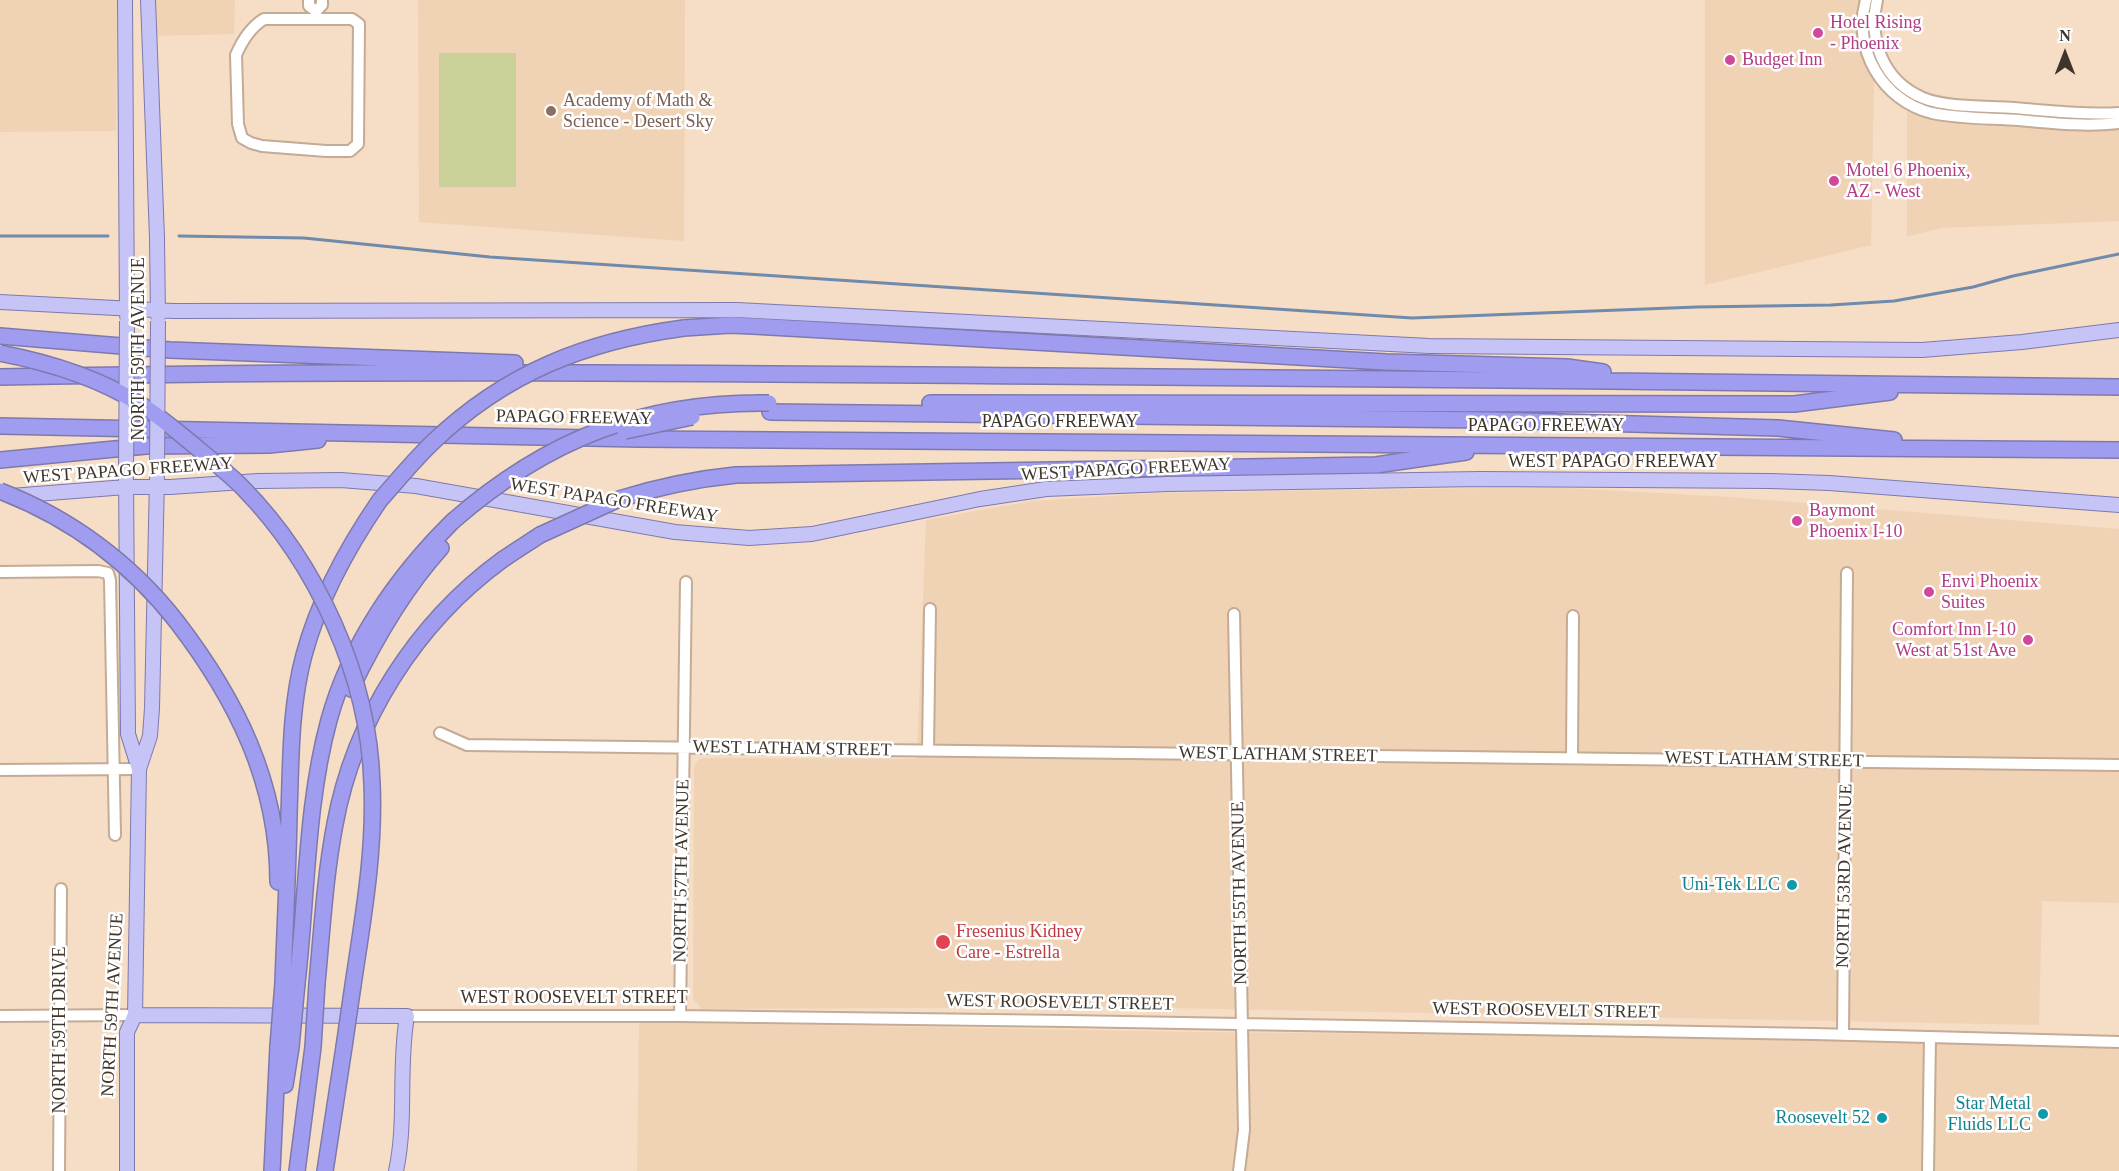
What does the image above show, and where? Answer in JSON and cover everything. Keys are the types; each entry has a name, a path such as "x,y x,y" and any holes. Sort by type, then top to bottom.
{"highway":[{"path":"272,1165 291,1046 296,984 290,769 297,684 308,643 329,587 355,537 380,500 431,443 463,415 537,369 582,350 619,339 684,328 730,325 1386,363 1567,367 1654,381"},
{"path":"0,336 276,356 776,373"},
{"path":"0,353 34,361 98,383 139,403 213,461 243,489 275,527 301,564 324,605 343,649 354,680 366,730 373,811 370,863 325,1171"},
{"path":"0,377 190,373 776,373 2119,387"},
{"path":"272,1165 291,1046 313,804 322,747 329,719 358,645 379,610 419,557 457,524 501,493 544,466 576,450 621,432 648,425 707,414 770,407 1794,404 1949,385"},
{"path":"770,407 1778,428 1990,449"},
{"name":"PAPAGO FREEWAY","path":"0,426 649,439 2119,450"},
{"path":"0,460 146,446 269,445 377,433"},
{"path":"297,1166 291,1046 296,984 330,857 335,823 349,770 361,737 375,707 429,628 482,577 540,535 619,499 679,483 736,475 1376,465 1520,445"},
{"path":"0,491 56,518 102,548 136,575 160,600 219,681 233,705 252,748 270,806 296,984"}],"main road":[{"name":"NORTH 59TH AVENUE","path":"125,0 127,315 125,587 128,734 139,769"},
{"name":"NORTH 59TH AVENUE","path":"127,1171 127,1032 135,1015 139,769 150,736 158,486 158,315 148,0"},
{"path":"0,302 127,315 158,315 173,311 737,310 1429,346 1785,350 1949,349 2119,330"},
{"name":"WEST PAPAGO FREEWAY","path":"0,497 126,487 295,479 379,483 452,492 675,532 749,538 812,534 980,499 1046,489 1167,484 1480,479 1771,481 1829,483 2119,505"},
{"name":"WEST ROOSEVELT STREET","path":"135,1015 407,1016"},
{"path":"396,1171 402,1118 407,1016"}],"street":[{"path":"309,0 309,6 316,15 352,19 359,24 358,144 350,151 326,151 262,146 251,143 242,138 238,124 236,55 239,48 256,23 264,19 316,15"},
{"path":"316,15 322,5 322,0"},
{"path":"1866,0 1862,30 1867,54 1878,66 1911,92 1925,99 2069,112 2119,112"},
{"path":"1877,0 1873,32 1880,80 1913,106 1933,113 2071,124 2119,123"},
{"path":"0,572 98,571 108,573 110,580 115,835"},
{"name":"NORTH 53RD AVENUE","path":"1843,1034 1847,573"},
{"name":"NORTH 57TH AVENUE","path":"680,1016 686,582"},
{"path":"928,750 930,609"},
{"name":"NORTH 55TH AVENUE","path":"1234,614 1244,1130 1239,1171"},
{"path":"1572,758 1574,616"},
{"name":"WEST LATHAM STREET","path":"440,733 467,745 2119,765"},
{"path":"0,770 139,769"},
{"name":"NORTH 59TH DRIVE","path":"60,1171 61,889"},
{"name":"WEST ROOSEVELT STREET","path":"0,1016 135,1015"},
{"name":"WEST ROOSEVELT STREET","path":"407,1016 680,1016 1243,1024 1843,1034 2119,1042"},
{"path":"1929,1171 1930,1038"}],"shaded area":[{"path":"0,0 117,0 116,131 0,132"},
{"path":"155,0 235,0 234,34 156,36"},
{"name":"Academy of Math & Science - Desert Sky","path":"418,0 685,0 684,241 419,222"},
{"path":"1705,0 1861,0 1857,15 1857,31 1864,59 1874,80 1871,245 1705,285"},
{"path":"1907,112 1934,119 2059,129 2119,128 2119,221 1941,228 1907,237"},
{"path":"1548,487 1731,497 2119,529 2119,903 2042,901 2039,1025 1121,1007 702,1009 693,999 694,768 697,761 703,758 917,759 926,520 1032,501 1158,493"},
{"path":"639,1022 1198,1032 2119,1042 2119,1171 637,1171"}],"green space":[{"path":"439,53 516,53 516,187 439,187"}],"waterway":[{"path":"0,236 108,236"},
{"path":"179,236 304,238 490,257 1412,318 1894,301 1973,287 2013,276 2119,254"}],"place":[{"name":"Hotel Rising - Phoenix","path":"1818,33"},
{"name":"Budget Inn","path":"1730,60"},
{"name":"Academy of Math & Science - Desert Sky","path":"551,111"},
{"name":"Motel 6 Phoenix, AZ - West","path":"1834,181"},
{"name":"Baymont Phoenix I-10","path":"1797,521"},
{"name":"Envi Phoenix Suites","path":"1929,592"},
{"name":"Comfort Inn I-10 West at 51st Ave","path":"2028,640"},
{"name":"Uni-Tek LLC","path":"1792,885"},
{"name":"Fresenius Kidney Care - Estrella","path":"943,942"},
{"name":"Star Metal Fluids LLC","path":"2043,1114"},
{"name":"Roosevelt 52","path":"1882,1118"}]}
